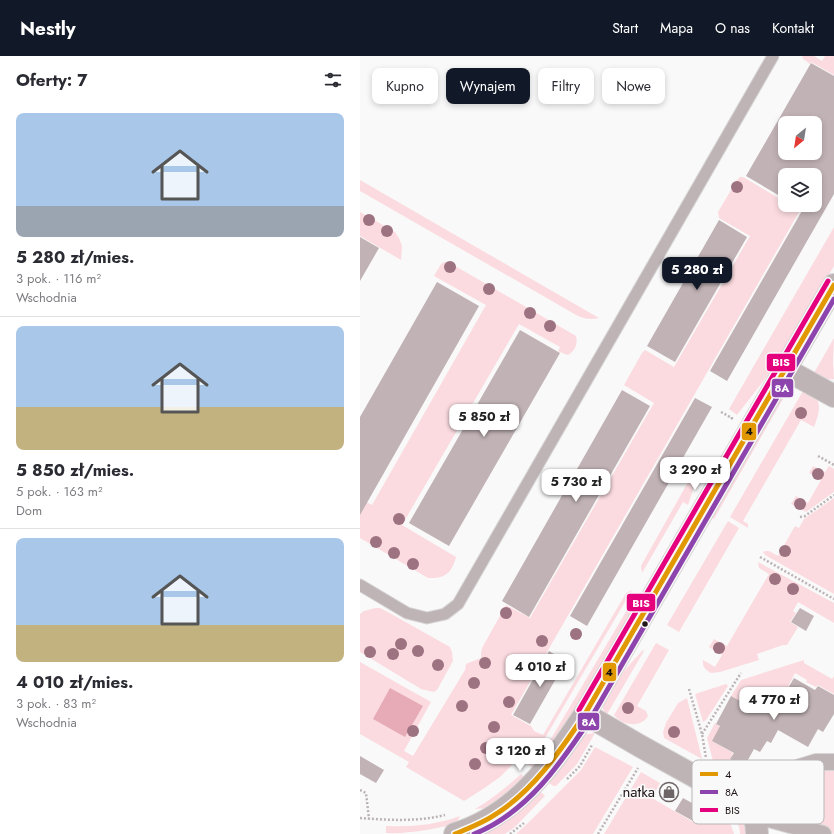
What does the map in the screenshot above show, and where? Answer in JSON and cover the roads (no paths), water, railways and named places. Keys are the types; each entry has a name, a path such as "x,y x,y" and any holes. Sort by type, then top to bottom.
{"street":[{"path":"456,834 488,820 502,811 523,793 555,759 585,714 834,284"},
{"path":"785,369 834,396"},
{"path":"585,714 640,746 692,779"},
{"path":"777,824 823,834"}],"lane":[{"path":"360,585 407,613 427,618 445,614 458,604 773,56"}],"place":[{"name":"natka","path":"669,792"}]}
